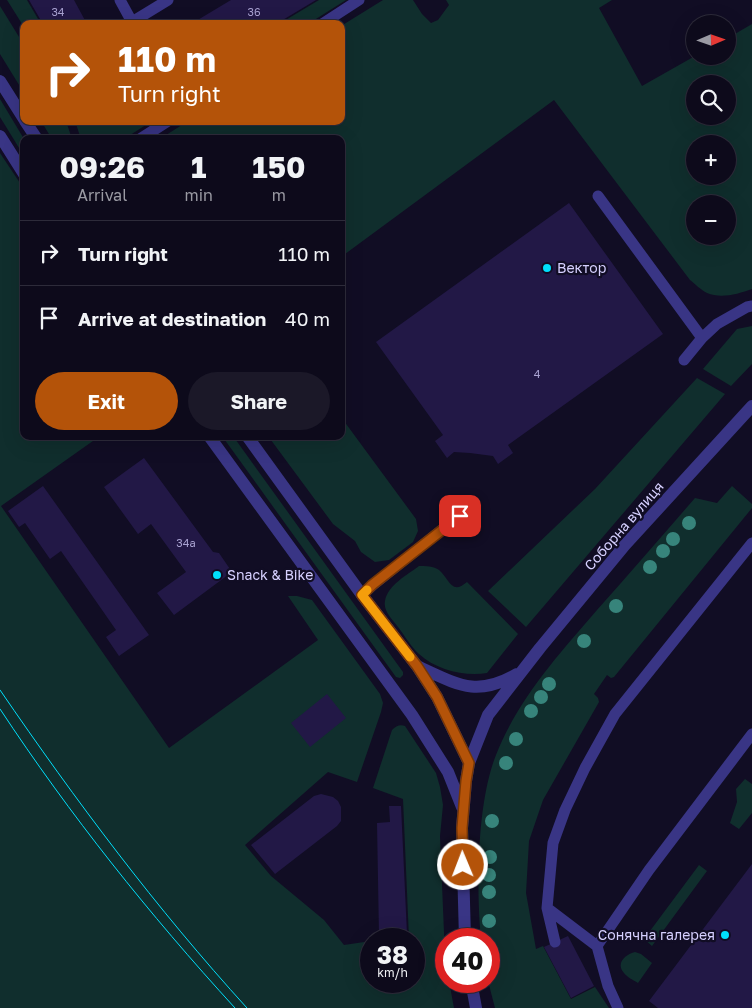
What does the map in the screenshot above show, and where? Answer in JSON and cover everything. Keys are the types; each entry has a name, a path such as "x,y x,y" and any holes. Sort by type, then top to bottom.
{"street":[{"path":"0,80 20,113"},
{"path":"0,136 20,168"},
{"name":"Соборна вулиця","path":"464,928 463,809 469,763 488,716 625,545 752,406"},
{"path":"212,440 412,715 448,772 463,809"},
{"path":"250,440 362,595 417,666 437,697 469,763"},
{"path":"417,666 452,682 472,688 502,683 523,670"},
{"path":"473,993 476,1008"}],"lane":[{"path":"120,0 131,20"},
{"path":"135,20 168,0"},
{"path":"328,20 359,0"},
{"path":"146,135 162,125"},
{"path":"598,196 702,338"},
{"path":"684,360 702,338 717,324 752,306"},
{"path":"362,595 378,580 460,516"},
{"path":"555,942 547,908 553,843 565,810 615,714 752,543"},
{"path":"597,946 649,870 752,734"},
{"path":"547,908 597,946 608,986 618,1008"}],"green space":[{"path":"7,0 27,0 39,20 20,21"},
{"path":"319,0 346,0 314,20 286,20"},
{"path":"383,0 413,0 422,14 431,23 438,20 449,5 446,0 612,0 599,8 642,86 686,61 686,65 736,65 736,33 752,24 752,289 718,296 700,289 690,280 554,100 345,254 345,135 166,135 182,125 345,125 345,24"},
{"path":"0,6 20,38 20,86 0,54"},
{"path":"0,99 22,135 20,135 20,150 0,117"},
{"path":"43,125 67,125 71,135 50,135"},
{"path":"76,125 146,125 130,135 80,135"},
{"path":"0,153 20,183 20,440 94,440 1,506 169,748 318,640 288,596 312,600 380,694 383,703 381,712 357,782 328,772 245,845 271,876 324,920 344,945 360,943 360,993 425,993 425,928 409,928 403,799 373,788 392,730 401,725 405,726 436,773 440,787 443,805 440,836 444,928 435,928 435,993 451,993 454,1008 0,1008"},
{"path":"752,326 752,364 731,386 703,369 737,329"},
{"path":"697,378 725,394 526,627 488,591 595,489"},
{"path":"345,422 416,519 418,531 413,542 389,560 375,562 361,552 355,541 333,524 271,440 345,440"},
{"path":"225,440 236,440 403,672 400,678 396,677"},
{"path":"732,486 752,504 752,508 614,677 611,678 607,675 594,694 599,702 543,800 529,841 526,893 536,949 543,946 571,999 595,987 609,1008 495,1008 491,993 500,993 500,928 480,928 479,871 485,796 496,755 505,734 528,696 554,660 695,498 717,503"},
{"path":"419,566 429,566 437,569 451,584 457,587 467,582 518,634 487,673 461,673 442,668 426,660 416,651 388,615 385,601 390,590"},
{"path":"745,779 752,784 752,813 739,829 730,823 737,802 736,789"},
{"path":"699,865 707,871 652,946 644,939"},
{"path":"635,952 641,954 652,963 638,983 625,974 621,966 621,962 625,957"}],"building":[{"path":"29,0 74,0 85,20 41,20"},
{"path":"231,0 316,0 283,20 198,20"},
{"name":"Вектор","path":"569,203 663,334 508,445 513,453 498,464 493,456 470,453 454,452 447,458 435,441 443,435 376,342"},
{"path":"144,458 213,552 219,553 232,572 174,615 157,593 186,572 151,524 138,534 104,487"},
{"path":"43,486 149,635 119,656 106,637 116,630 61,551 50,559 25,523 19,527 8,511"},
{"path":"327,694 346,718 310,747 291,723"},
{"path":"321,794 333,797 338,801 341,807 341,821 275,874 251,845 314,796"},
{"path":"389,806 401,806 407,928 379,928 377,823 390,822"},
{"name":"Сонячна галерея","path":"752,864 752,1008 658,1008 649,1001"},
{"path":"568,936 594,986 571,998 544,947"}],"tram line":[{"path":"0,690 88,813 149,893 247,1008"},
{"path":"0,709 82,825 141,900 235,1008"}],"slow traffic":[{"path":"367,590 362,595 410,657"}],"place":[{"name":"Вектор","path":"547,268"},
{"name":"Snack & Bike","path":"217,575"},
{"name":"Сонячна галерея","path":"725,935"}],"route":[{"path":"460,516 372,585 362,595 417,666 437,697 469,763 462,828 463,865"}]}
